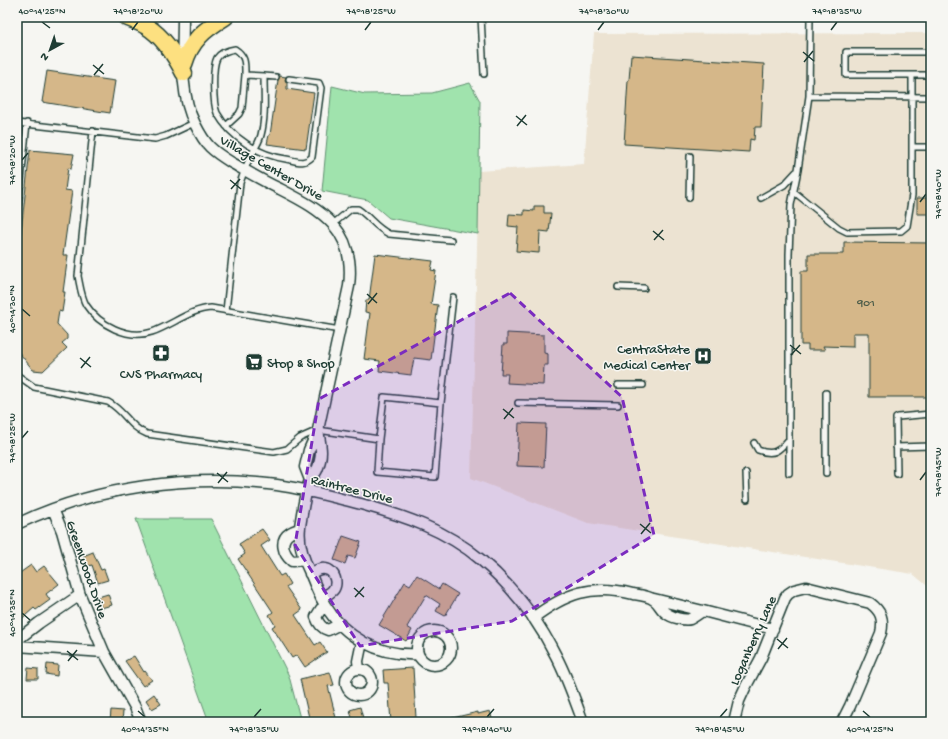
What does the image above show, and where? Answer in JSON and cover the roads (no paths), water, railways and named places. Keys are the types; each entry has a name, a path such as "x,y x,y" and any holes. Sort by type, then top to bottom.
{"main road":[{"path":"126,17 146,25 166,44 184,68"},
{"path":"184,68 188,51 201,34 225,17"}],"street":[{"name":"Village Center Drive","path":"183,17 186,98 194,123 209,146 217,153 244,170 321,212 333,224 343,240 347,250 350,268 349,286 318,430 321,452 317,469 310,480 306,491 299,528 304,560 323,602 340,624 356,638 389,653 404,655 417,654"},
{"name":"Raintree Drive","path":"17,524 82,499 161,483 197,481 248,482 278,485 327,495 387,511 422,524 448,536 481,560 498,576 533,618 557,657 583,722"},
{"name":"Greenwood Drive","path":"53,509 62,531 80,595 104,652 135,707 141,722"},
{"path":"299,528 289,533 285,537 283,543 284,551 286,557 292,561 304,560"},
{"path":"310,574 318,569 325,569 329,570 334,576 336,580 335,587 323,602 316,617 318,623 328,630 340,624"},
{"name":"Loganberry Lane","path":"734,722 739,701 761,658 785,598 794,590 800,588 816,589 870,603 880,612 883,624 881,633 842,722"},
{"path":"533,618 556,602 572,595 605,589 654,599 667,614 674,617 689,619 703,611 773,629"},
{"path":"17,640 80,595"},
{"path":"359,669 358,661 362,642"},
{"path":"17,646 104,652"}],"lane":[{"path":"481,17 484,74"},
{"path":"789,473 790,205 798,170 809,96 810,17"},
{"path":"226,126 239,114 242,108 245,64 244,56 235,49 223,52 217,58 215,66 214,98 217,112 226,126 239,138 255,149 282,159 302,162 308,161 312,157 321,88 319,83 289,79"},
{"path":"931,52 846,52 846,75 931,75"},
{"path":"245,75 276,77"},
{"path":"793,191 839,228 847,232 901,231 907,226 912,195 912,75"},
{"path":"226,311 240,183 244,170 261,135 264,116 264,76"},
{"path":"809,96 931,97"},
{"path":"17,123 155,139 166,136 194,123"},
{"path":"17,218 27,123"},
{"path":"93,131 78,276 80,291 86,305 100,321 115,330 132,334 150,333 195,311 212,308 340,330"},
{"path":"912,147 931,147"},
{"path":"689,198 690,156"},
{"path":"761,198 784,185 798,170"},
{"path":"333,224 351,209 358,208 365,213 380,230 389,234 451,240"},
{"path":"618,287 644,288"},
{"path":"441,403 384,397 377,472 435,477 441,403 453,297"},
{"path":"17,376 34,387 108,402 116,406 139,431 147,434 274,452 287,449 300,438 318,430 379,439"},
{"path":"618,385 643,385"},
{"path":"826,393 826,473"},
{"path":"518,403 618,405"},
{"path":"897,474 896,418 931,414"},
{"path":"754,443 758,450 774,453 779,450 789,439"},
{"path":"896,448 931,446"},
{"path":"746,474 747,498"}],"place":[{"name":"CVS Pharmacy","path":"161,353"},
{"name":"CentraState Medical Center","path":"703,356"},
{"name":"Stop & Shop","path":"254,362"}]}
